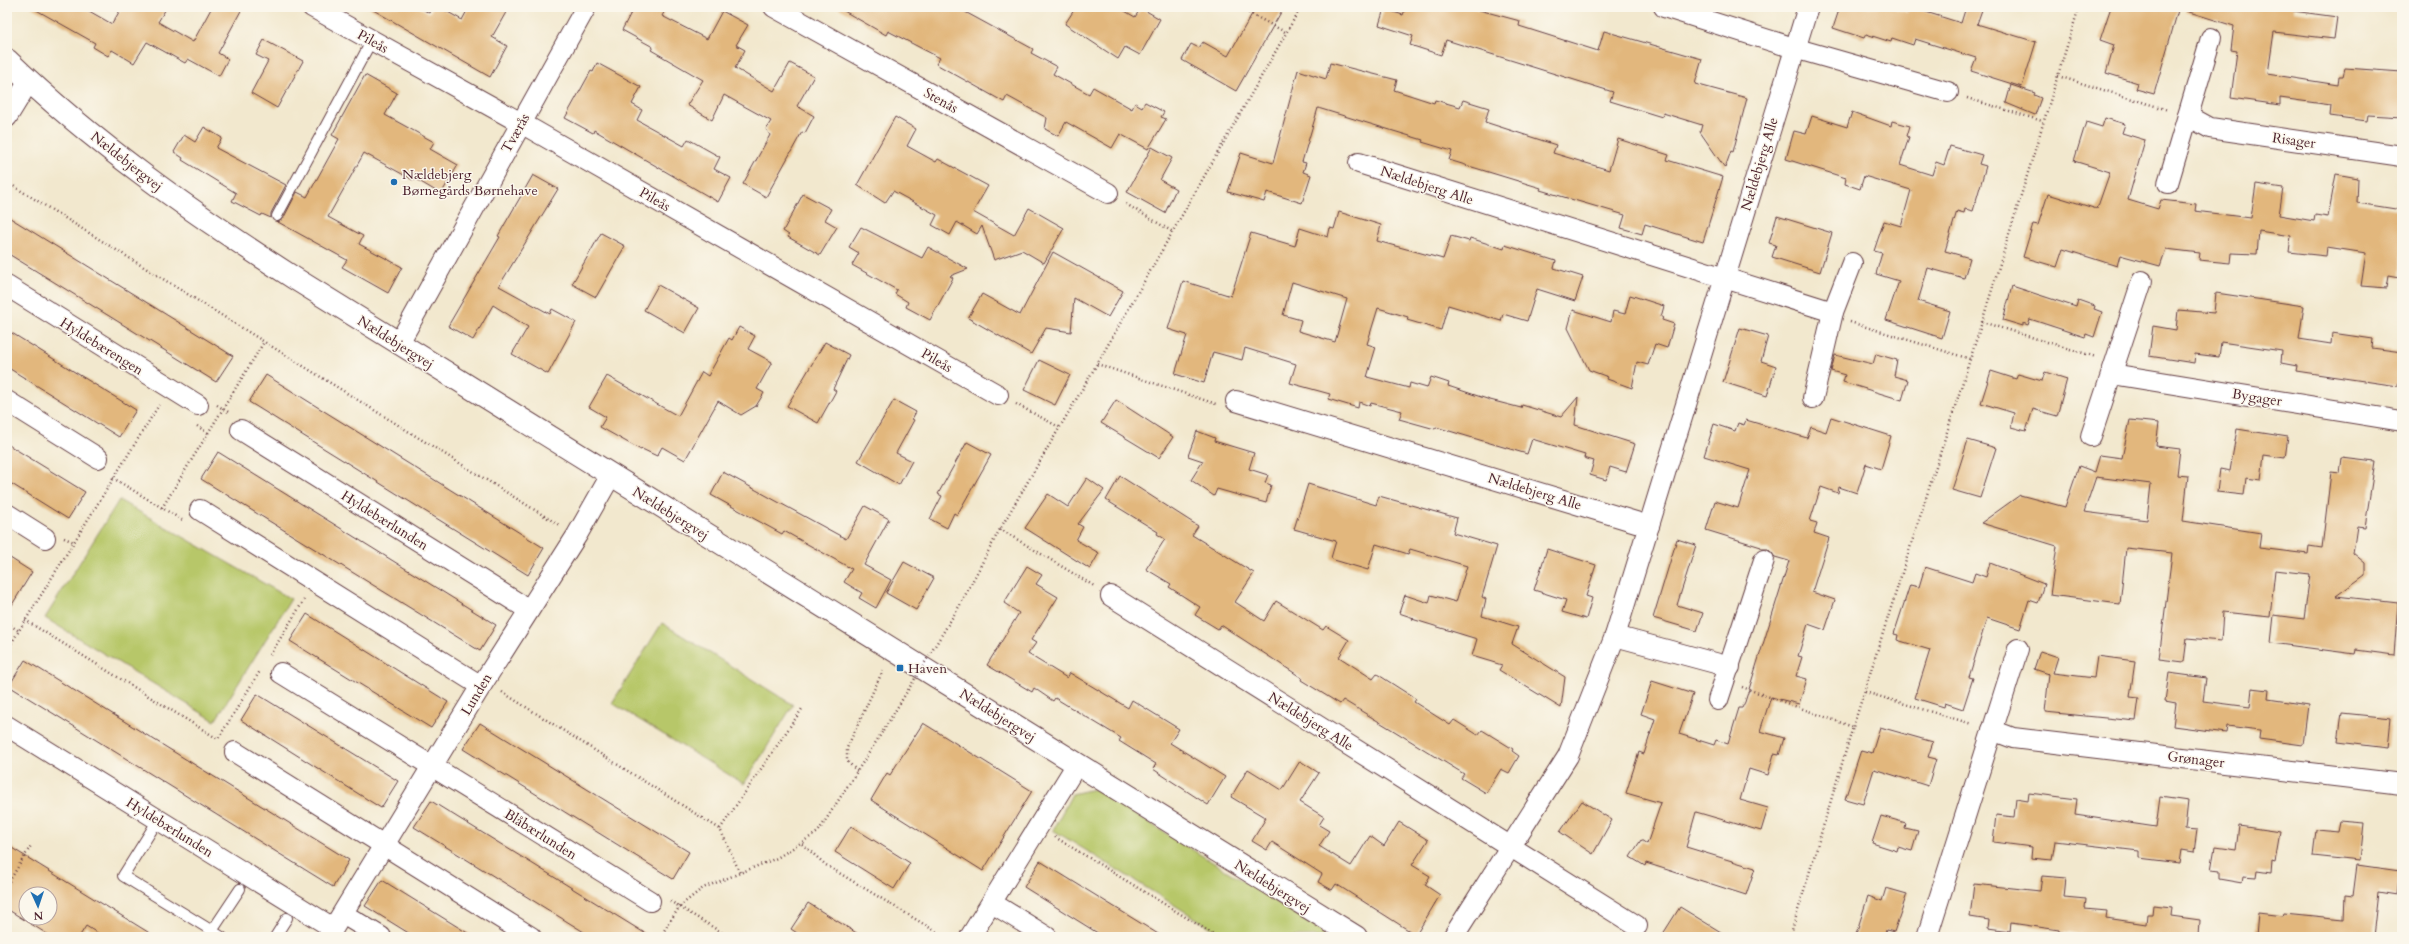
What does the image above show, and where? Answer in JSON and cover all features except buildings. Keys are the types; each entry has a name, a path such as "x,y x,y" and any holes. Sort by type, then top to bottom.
{"street":[{"name":"Pileås","path":"312,7 521,123 998,395"},
{"name":"Tværås","path":"399,343 586,7"},
{"name":"Stenås","path":"774,7 1108,193"},
{"path":"1664,7 1794,48 1948,92"},
{"name":"Nældebjerg Alle","path":"1453,937 1568,756 1615,636 1794,48 1808,7"},
{"path":"2168,183 2211,38"},
{"name":"Nældebjergvej","path":"7,60 29,82 132,166 211,225 892,650 1356,937"},
{"path":"7,117 29,82"},
{"name":"Risager","path":"2188,116 2210,128 2402,156"},
{"name":"Nældebjerg Alle","path":"1359,163 1724,279 1833,312"},
{"path":"1813,398 1833,312 1852,263"},
{"path":"2091,436 2142,281"},
{"name":"Hyldebærengen","path":"7,286 198,405"},
{"name":"Bygager","path":"2114,368 2402,421"},
{"path":"7,401 98,458"},
{"name":"Nældebjerg Alle","path":"1236,401 1649,526"},
{"name":"Hyldebærlunden","path":"241,430 529,610"},
{"name":"Lunden","path":"335,926 481,686 577,535 611,475"},
{"path":"7,514 45,538"},
{"path":"193,516 481,686"},
{"path":"1718,700 1728,674 1764,560"},
{"name":"Nældebjerg Alle","path":"1111,596 1637,926"},
{"path":"1615,636 1728,674"},
{"path":"1927,937 2018,649"},
{"path":"281,673 433,767"},
{"name":"Hyldebærlunden","path":"7,726 158,820 335,926"},
{"name":"Grønager","path":"1992,730 2013,738 2402,784"},
{"path":"235,752 531,937"},
{"path":"970,937 1077,764"},
{"name":"Blåbærlunden","path":"433,767 650,901"},
{"path":"992,903 1047,937"},
{"path":"335,926 380,937"}],"lane":[{"path":"277,216 372,40"},
{"path":"158,820 123,876 222,937"},
{"path":"212,931 240,889"},
{"path":"275,937 287,918"}],"path":[{"path":"1238,7 1286,33"},
{"path":"660,937 680,906 703,888 777,858 802,844 818,832 883,732 960,605 1000,528 1058,427 1097,364 1302,7"},
{"path":"1790,937 1853,727 1982,322 2042,121 2058,76 2079,7"},
{"path":"2058,76 2188,116"},
{"path":"1948,92 2042,121"},
{"path":"7,182 577,535"},
{"path":"1108,193 1173,232"},
{"path":"1833,312 1848,321 1970,359"},
{"path":"1982,322 2114,368"},
{"path":"162,508 264,342"},
{"path":"1097,364 1224,406 1236,401"},
{"path":"998,395 1058,427"},
{"path":"198,405 206,398 239,418 241,430"},
{"path":"7,650 160,403 166,407"},
{"path":"196,425 208,433"},
{"path":"113,478 162,508 193,516"},
{"path":"1000,528 1111,596"},
{"path":"267,660 306,596"},
{"path":"26,620 218,739 263,666"},
{"path":"7,623 19,631"},
{"path":"857,771 847,761 847,748 892,650"},
{"path":"1728,674 1853,727"},
{"path":"481,686 494,687 720,829 740,873"},
{"path":"1865,692 1992,730"},
{"path":"720,829 802,708"},
{"path":"1039,826 1218,937"},
{"path":"7,885 32,844"},
{"path":"802,844 826,865 945,937"},
{"path":"650,901 662,897 680,906 729,937"},
{"path":"7,935 11,937"}],"green space":[{"path":"119,500 291,599 215,721 45,618"},
{"path":"662,623 793,705 744,784 612,703"},
{"path":"1094,789 1334,937 1226,937 1053,830 1072,794"}],"place":[{"name":"Nældebjerg Børnegårds Børnehave","path":"394,182"},
{"name":"Haven","path":"900,668"}]}
